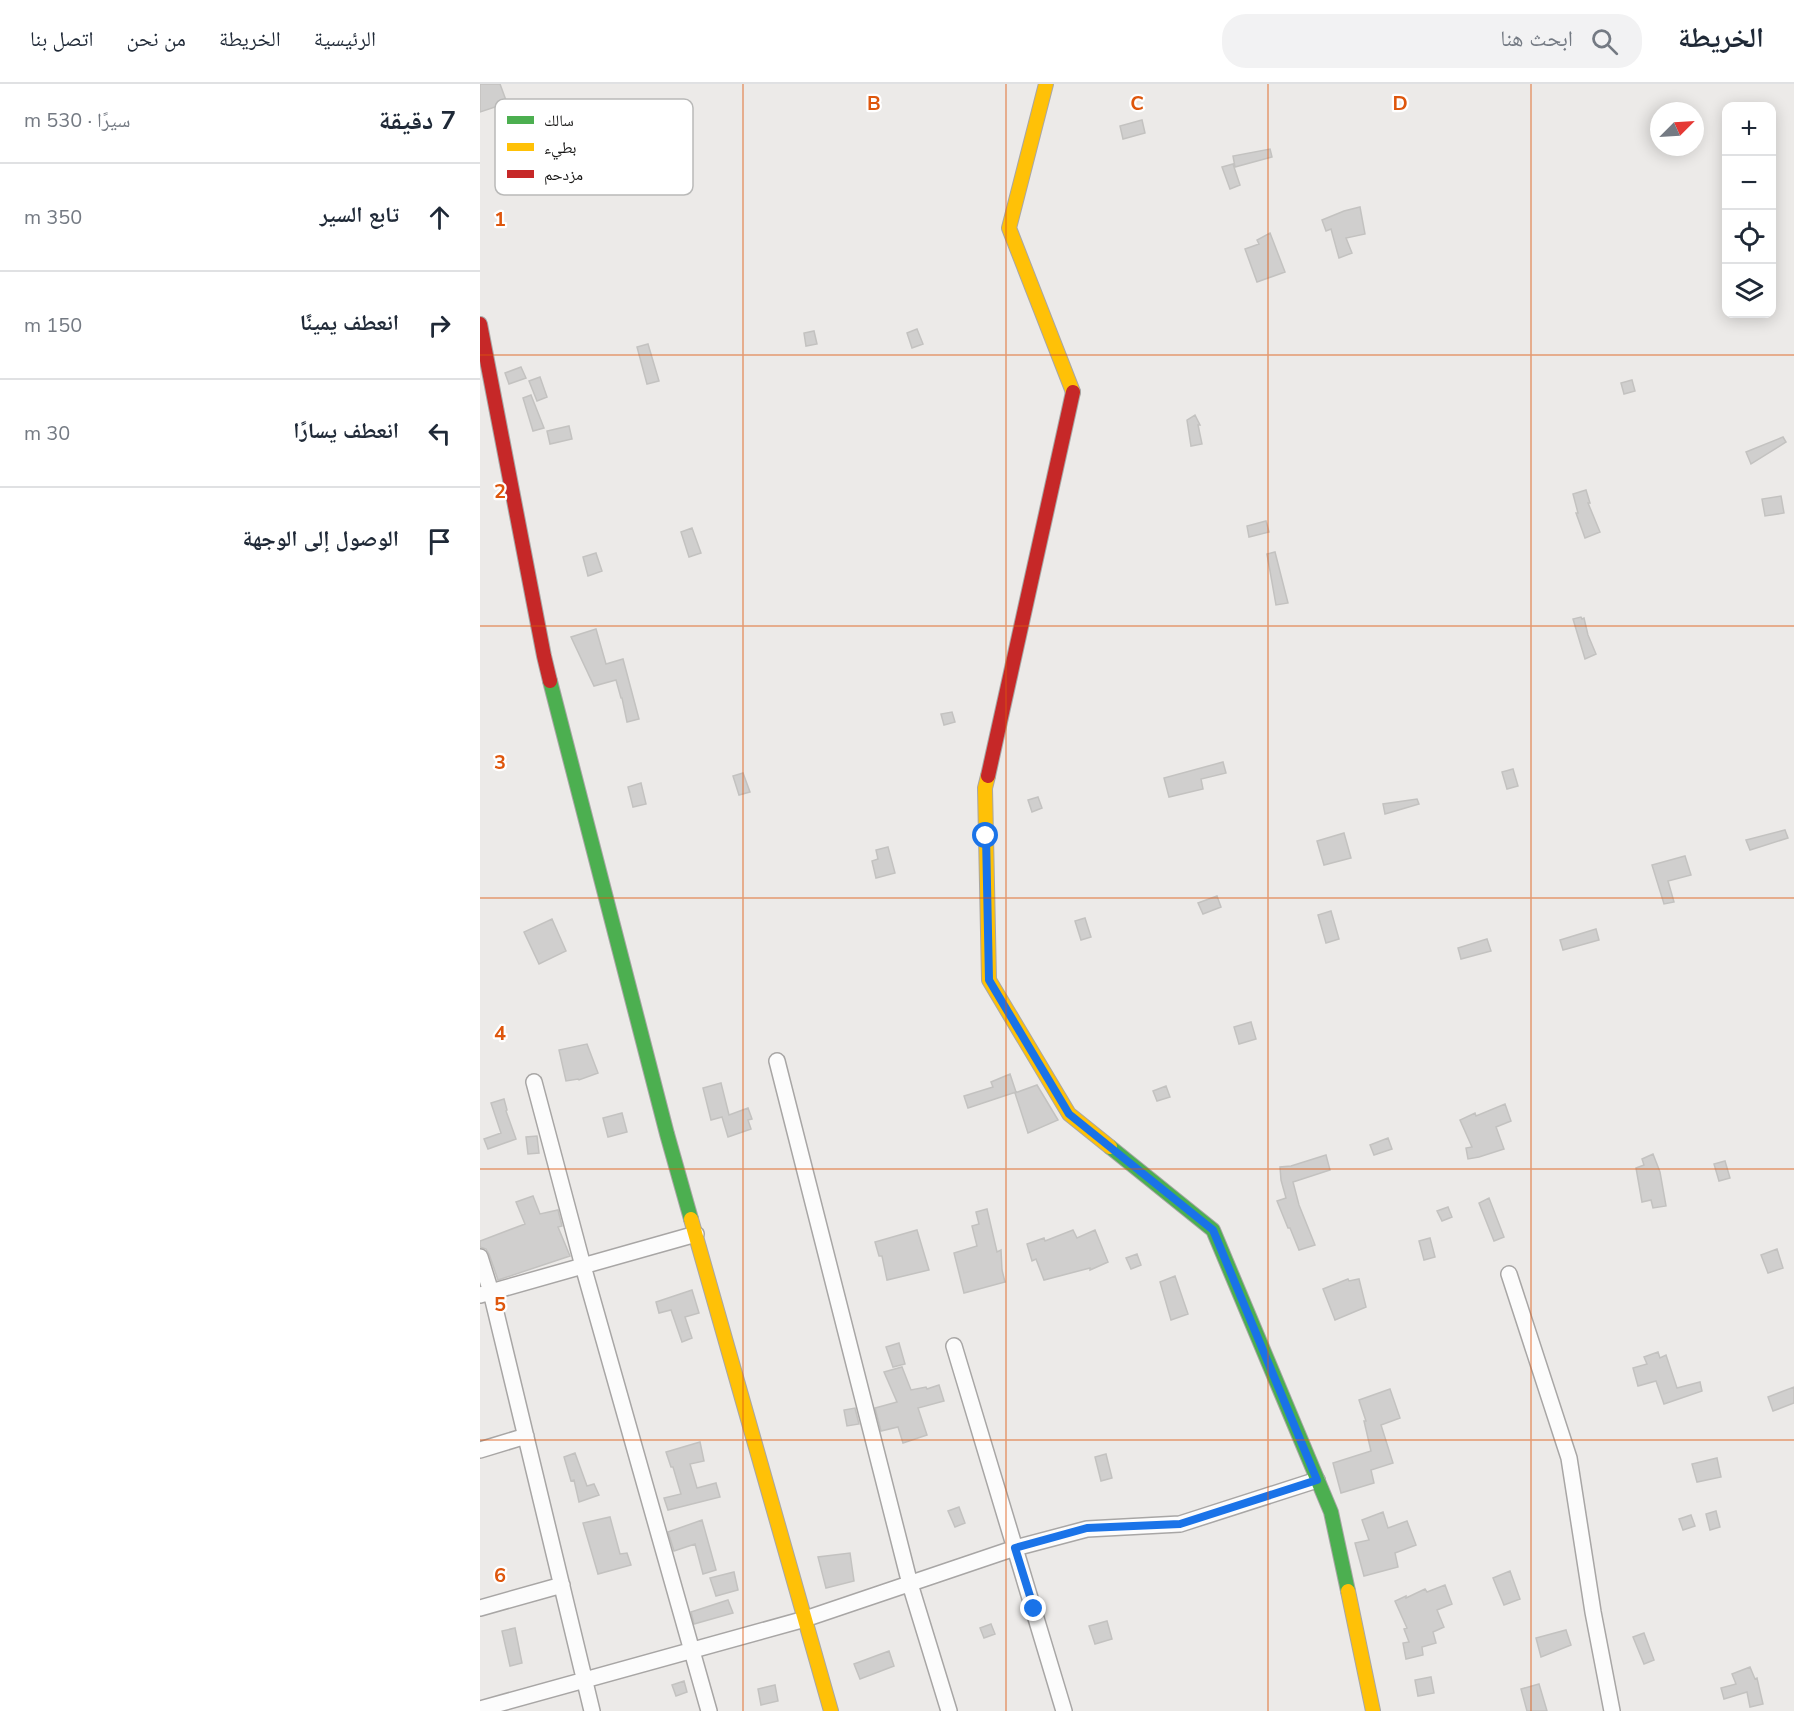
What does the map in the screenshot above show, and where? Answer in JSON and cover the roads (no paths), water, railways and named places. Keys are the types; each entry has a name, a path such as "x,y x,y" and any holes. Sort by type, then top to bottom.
{"street":[{"path":"1046,84 1009,228 1073,390 985,789 989,980 1069,1114 1213,1230 1330,1512 1373,1711"},
{"path":"480,324 544,656 667,1134 831,1711"},
{"path":"777,1061 910,1584 949,1711"},
{"path":"534,1082 583,1266 709,1711"},
{"path":"486,1294 696,1234"},
{"path":"480,1257 486,1294 526,1436 592,1711"},
{"path":"1509,1274 1569,1458 1593,1612 1612,1711"},
{"path":"954,1346 1064,1711"},
{"path":"480,1450 526,1436"},
{"path":"480,1709 805,1619 1015,1548 1087,1528 1180,1524 1317,1480"},
{"path":"480,1608 562,1586"}]}
